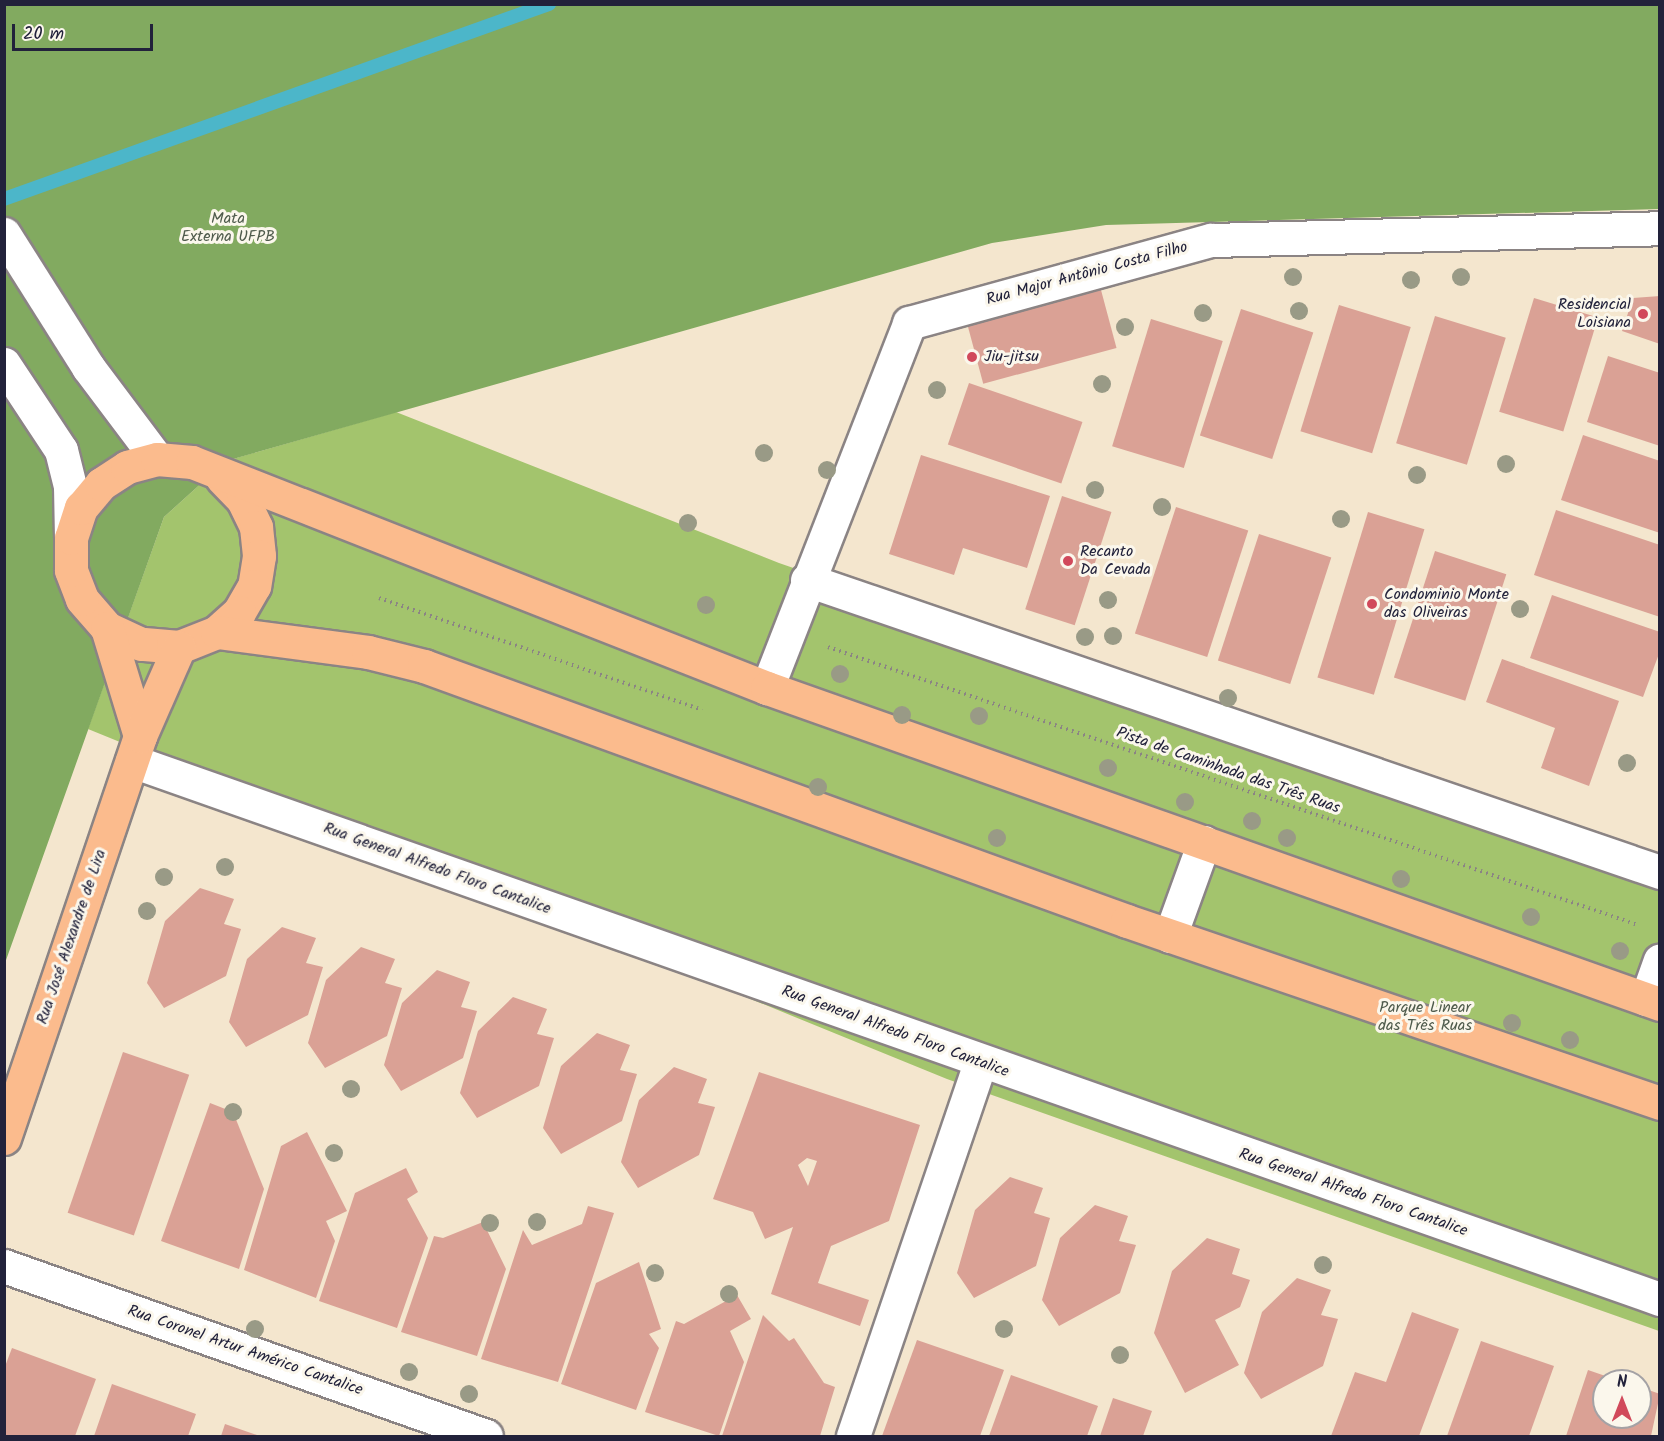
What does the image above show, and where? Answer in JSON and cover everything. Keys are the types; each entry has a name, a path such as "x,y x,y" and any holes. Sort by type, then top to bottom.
{"main road":[{"path":"222,478 243,500 256,527 260,556 249,595 217,632 179,647 141,644 107,628 82,599 71,570 71,538 81,508 101,484 127,467 158,459 192,462 222,478 767,688 1653,1001"},
{"path":"107,628 136,748"},
{"path":"217,632 368,652 424,666 1170,936 1659,1103"},
{"name":"Rua José Alexandre de Lira","path":"4,1138 136,748 179,647"}],"street":[{"name":"Rua Major Antônio Costa Filho","path":"767,688 807,580 909,323 1211,240 1659,228"},
{"path":"4,234 88,367 158,459"},
{"path":"4,364 61,450 70,486 71,538"},
{"path":"807,580 1659,872"},
{"name":"Rua General Alfredo Floro Cantalice","path":"136,748 980,1064 1659,1299"},
{"path":"1170,936 1204,842"},
{"path":"1653,1001 1659,960"},
{"path":"853,1437 980,1064"},
{"name":"Rua Coronel Artur Américo Cantalice","path":"4,1266 486,1437"}],"path":[{"name":"Pista de Caminhada das Três Ruas","path":"788,633 1648,928"}],"green space":[{"name":"Mata Externa UFPB","path":"5,5 1659,5 1659,209 1106,225 992,243 226,461 164,517 5,963"},
{"name":"Parque Linear das Três Ruas","path":"396,412 779,563 1659,869 1659,1331 947,1079 88,729 164,517 226,461"}],"building":[{"path":"1101,290 1117,348 983,384 968,326"},
{"name":"Residencial Loisiana","path":"1660,296 1660,344 1622,331 1633,298"},
{"path":"1534,298 1598,318 1563,431 1499,412"},
{"path":"1339,305 1411,327 1372,453 1300,431"},
{"path":"1241,309 1313,332 1272,459 1200,435"},
{"path":"1435,316 1506,338 1467,465 1396,443"},
{"path":"1151,319 1223,341 1184,468 1112,446"},
{"path":"1608,356 1660,373 1660,446 1587,422"},
{"path":"969,383 1082,422 1061,484 948,444"},
{"path":"1583,435 1660,461 1660,533 1561,500"},
{"path":"921,455 1050,496 1027,568 963,548 954,575 889,554"},
{"name":"Recanto Da Cevada","path":"1062,496 1111,512 1075,625 1025,609"},
{"path":"1176,507 1248,530 1207,657 1135,633"},
{"path":"1556,510 1660,545 1660,617 1534,575"},
{"name":"Condominio Monte das Oliveiras","path":"1368,512 1424,529 1374,695 1317,677"},
{"path":"1259,534 1331,557 1290,684 1218,660"},
{"path":"1435,551 1506,574 1465,701 1394,677"},
{"path":"1552,595 1660,632 1660,651 1643,697 1530,658"},
{"path":"1502,659 1619,701 1589,786 1541,768 1555,728 1486,702"},
{"path":"200,888 234,899 224,924 241,929 226,976 164,1008 147,983 165,921"},
{"path":"282,927 316,938 306,963 323,967 308,1015 246,1047 229,1022 247,959"},
{"path":"361,947 395,959 385,983 402,988 387,1036 325,1068 308,1043 326,980"},
{"path":"437,970 470,982 461,1007 477,1011 463,1058 401,1091 384,1065 402,1003"},
{"path":"513,997 547,1009 537,1034 554,1038 539,1086 477,1118 460,1093 478,1031"},
{"path":"597,1033 630,1045 620,1070 637,1074 622,1121 561,1154 543,1128 561,1066"},
{"path":"123,1052 189,1075 134,1236 68,1213"},
{"path":"674,1067 707,1079 698,1103 715,1107 699,1155 638,1188 621,1162 639,1100"},
{"path":"759,1072 920,1125 889,1221 831,1246 818,1283 869,1300 860,1326 771,1294 793,1227 765,1239 753,1212 713,1199","holes":["807,1158 817,1161 808,1186 798,1165"]},
{"path":"210,1103 233,1112 264,1189 239,1269 161,1241"},
{"path":"307,1132 347,1211 326,1221 335,1241 316,1298 244,1270 281,1146"},
{"path":"406,1168 418,1192 407,1199 428,1238 397,1328 319,1301 355,1193"},
{"path":"1010,1177 1043,1188 1034,1213 1050,1218 1036,1266 974,1298 957,1273 975,1210"},
{"path":"1095,1205 1128,1216 1119,1241 1136,1245 1120,1293 1059,1326 1042,1300 1060,1238"},
{"path":"588,1206 614,1213 558,1382 481,1359 523,1230 532,1245 582,1224"},
{"path":"483,1222 506,1269 477,1356 401,1332 434,1236 443,1238"},
{"path":"1207,1238 1240,1249 1232,1274 1250,1280 1240,1307 1215,1320 1239,1365 1185,1393 1154,1333 1172,1271"},
{"path":"639,1262 661,1329 649,1334 659,1348 636,1410 561,1384 596,1283"},
{"path":"1297,1278 1331,1290 1321,1315 1338,1319 1323,1366 1261,1399 1244,1373 1262,1312"},
{"path":"737,1295 751,1319 730,1331 744,1362 719,1436 645,1412 676,1321 684,1324"},
{"path":"1412,1312 1459,1329 1419,1436 1331,1436 1355,1372 1386,1382"},
{"path":"763,1315 789,1341 794,1338 824,1383 835,1387 820,1436 722,1436"},
{"path":"917,1340 1004,1370 980,1436 882,1436"},
{"path":"1481,1341 1554,1366 1529,1436 1447,1436"},
{"path":"12,1348 96,1379 75,1436 4,1436 4,1369"},
{"path":"1588,1370 1592,1371 1592,1429 1652,1429 1652,1391 1660,1394 1651,1436 1566,1436"},
{"path":"1011,1375 1098,1406 1087,1436 989,1436"},
{"path":"112,1384 196,1414 188,1436 94,1436"},
{"path":"1113,1398 1152,1411 1143,1436 1100,1436"},
{"path":"225,1424 260,1436 221,1436"}],"waterway":[{"path":"4,199 549,4"}],"place":[{"name":"Residencial Loisiana","path":"1643,314"},
{"name":"Jiu-jitsu","path":"972,357"},
{"name":"Recanto Da Cevada","path":"1068,561"},
{"name":"Condominio Monte das Oliveiras","path":"1372,604"}]}
